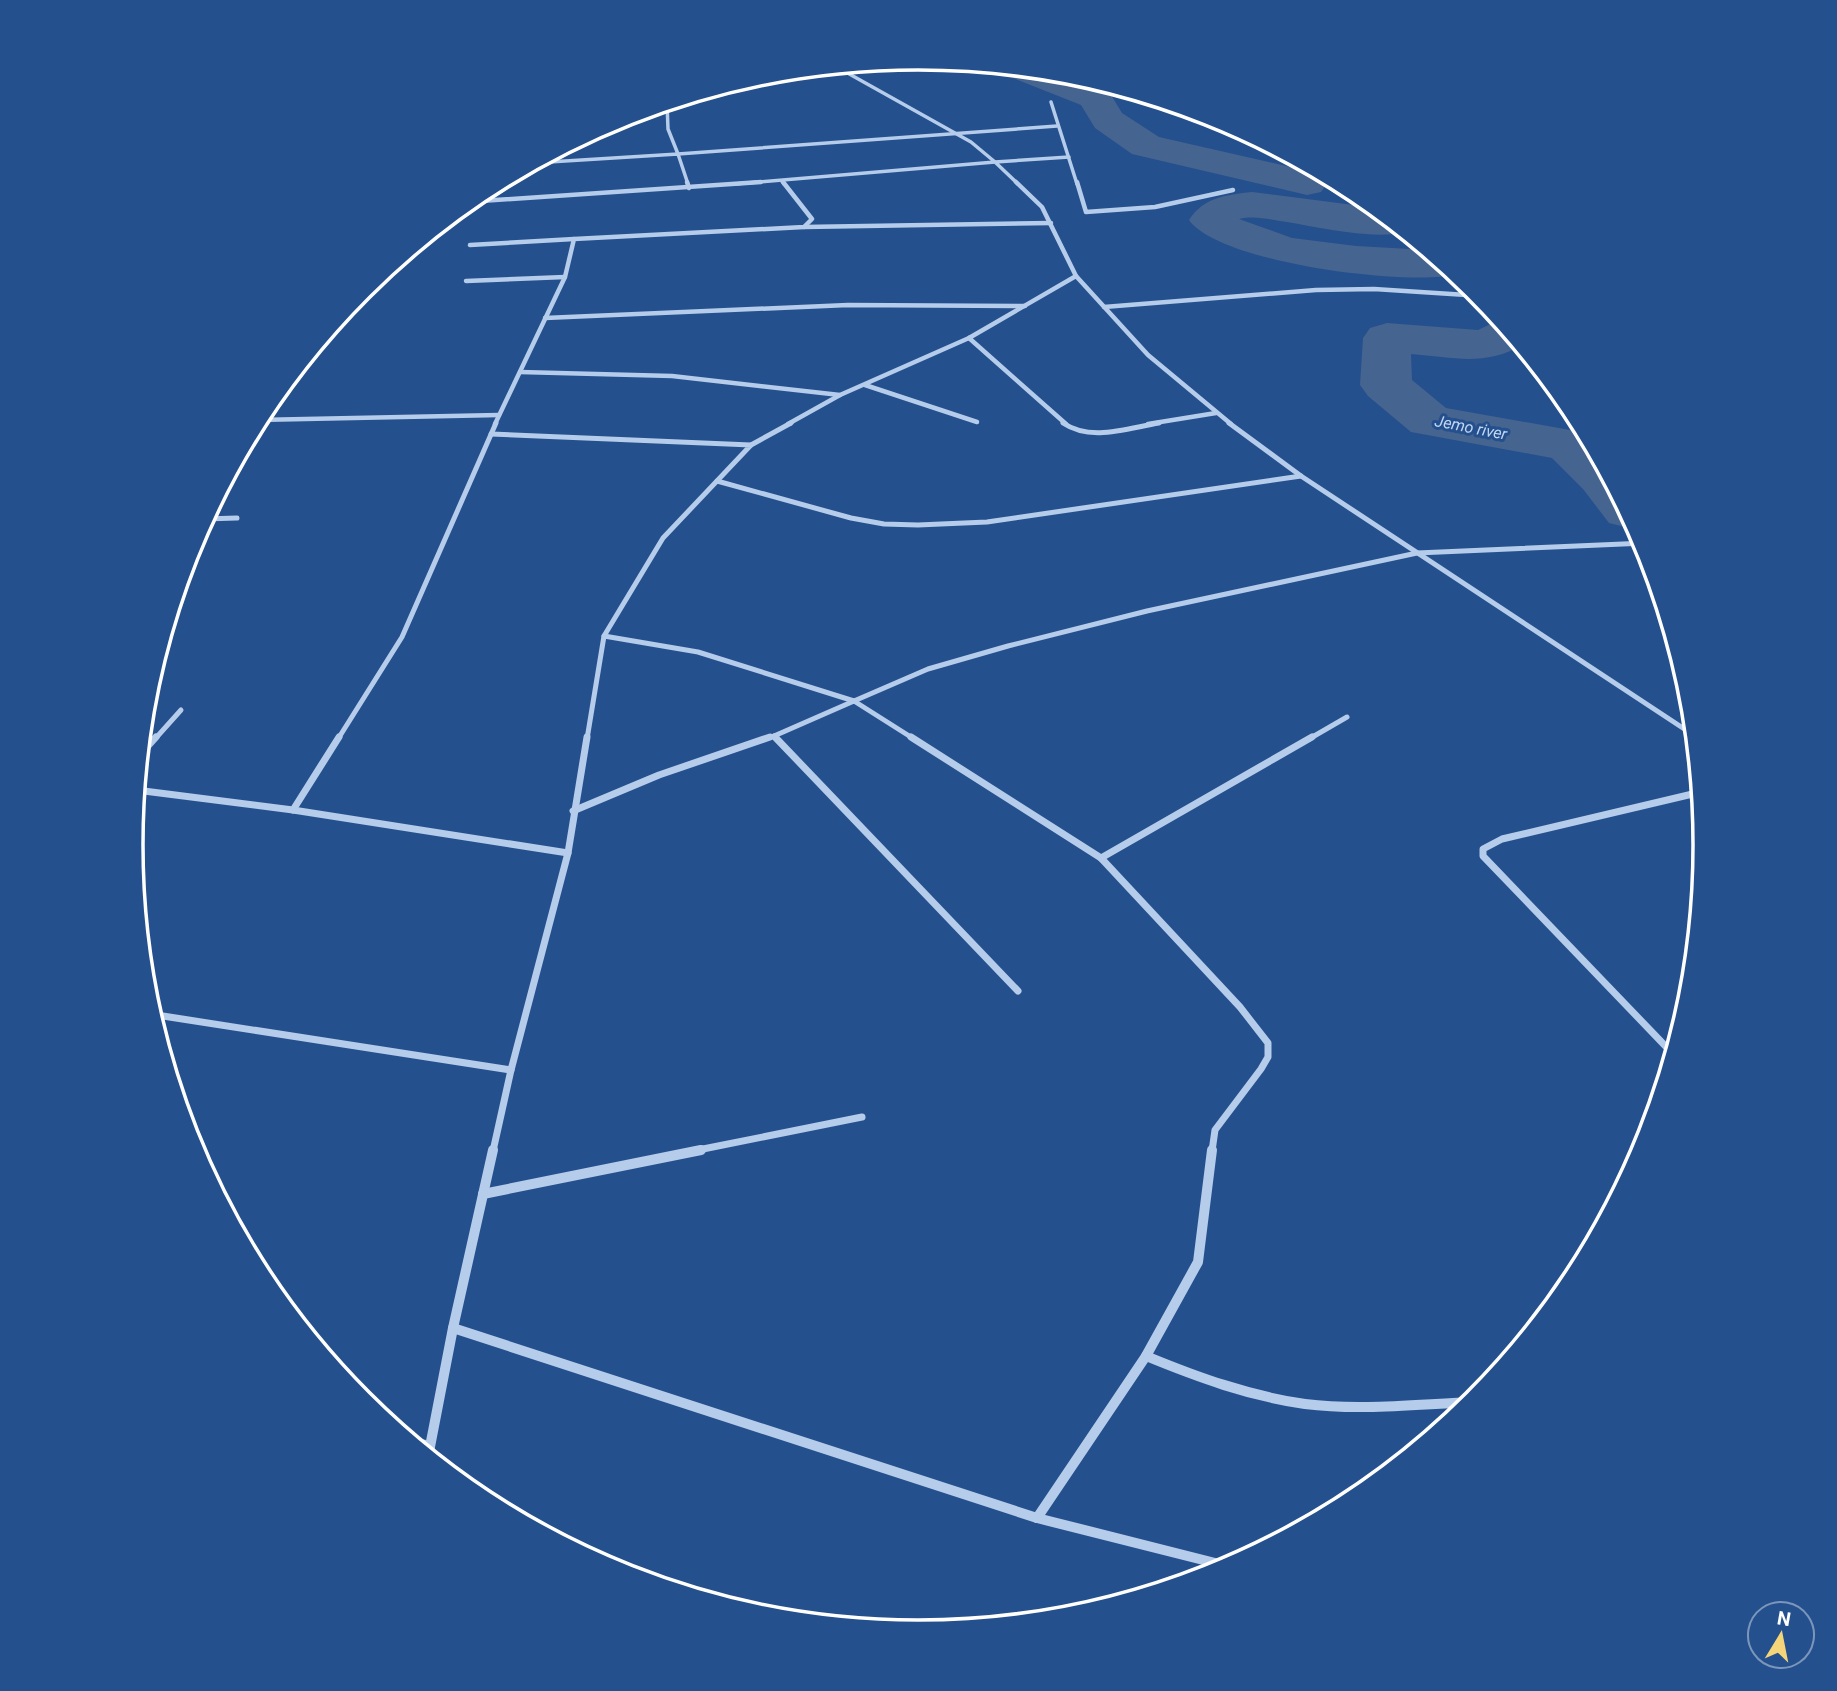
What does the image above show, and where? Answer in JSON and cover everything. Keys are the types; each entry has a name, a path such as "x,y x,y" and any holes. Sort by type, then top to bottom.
{"street":[{"path":"849,74 953,132 995,162 1042,207 1076,276 1148,355 1216,412 1301,476 1501,605 1685,729"},
{"path":"1051,102 1082,205 1090,213 1155,207 1233,190"},
{"path":"667,112 668,129 689,188"},
{"path":"554,162 1057,126"},
{"path":"489,201 689,188 1069,157"},
{"path":"782,181 812,219 804,227"},
{"path":"470,245 804,227 1051,223"},
{"path":"293,810 402,637 499,415 565,277 574,239"},
{"path":"430,1448 483,1194 568,853 604,636 663,538 751,445 840,395 969,338 1076,276"},
{"path":"466,281 565,277"},
{"path":"1104,307 1306,291 1374,289 1465,295"},
{"path":"545,318 848,305 1026,306"},
{"path":"969,338 1064,423 1082,432 1090,433 1216,412"},
{"path":"520,372 672,376 840,395"},
{"path":"864,385 977,422"},
{"path":"271,420 499,415"},
{"path":"491,434 751,445"},
{"path":"718,481 851,518 884,524 918,525 987,522 1301,476"},
{"path":"216,519 237,518"},
{"path":"573,811 659,775 774,736 928,669 1146,611 1417,553 1632,543"},
{"path":"604,636 698,652 853,701 1101,858 1240,1007 1268,1043 1268,1057 1261,1069 1215,1130 1198,1262 1146,1356 1037,1518"},
{"path":"150,744 181,710"},
{"path":"1101,858 1347,717"},
{"path":"774,736 1018,991"},
{"path":"145,791 293,810 568,853"},
{"path":"1667,1048 1483,856 1483,849 1502,839 1692,794"},
{"path":"162,1016 512,1070"},
{"path":"483,1194 862,1117"},
{"path":"453,1328 1037,1518 1213,1563"},
{"path":"1146,1356 1214,1384 1262,1396 1330,1406 1458,1402"}],"waterway":[{"name":"Jemo river","path":"1055,83 1095,98 1108,120 1146,146 1307,183"},
{"name":"Jemo river","path":"1377,220 1252,204 1228,207 1210,220 1262,244 1292,251 1356,259 1431,263"},
{"name":"Jemo river","path":"1503,335 1486,345 1387,338 1386,385 1430,421 1569,445 1597,472"}]}
